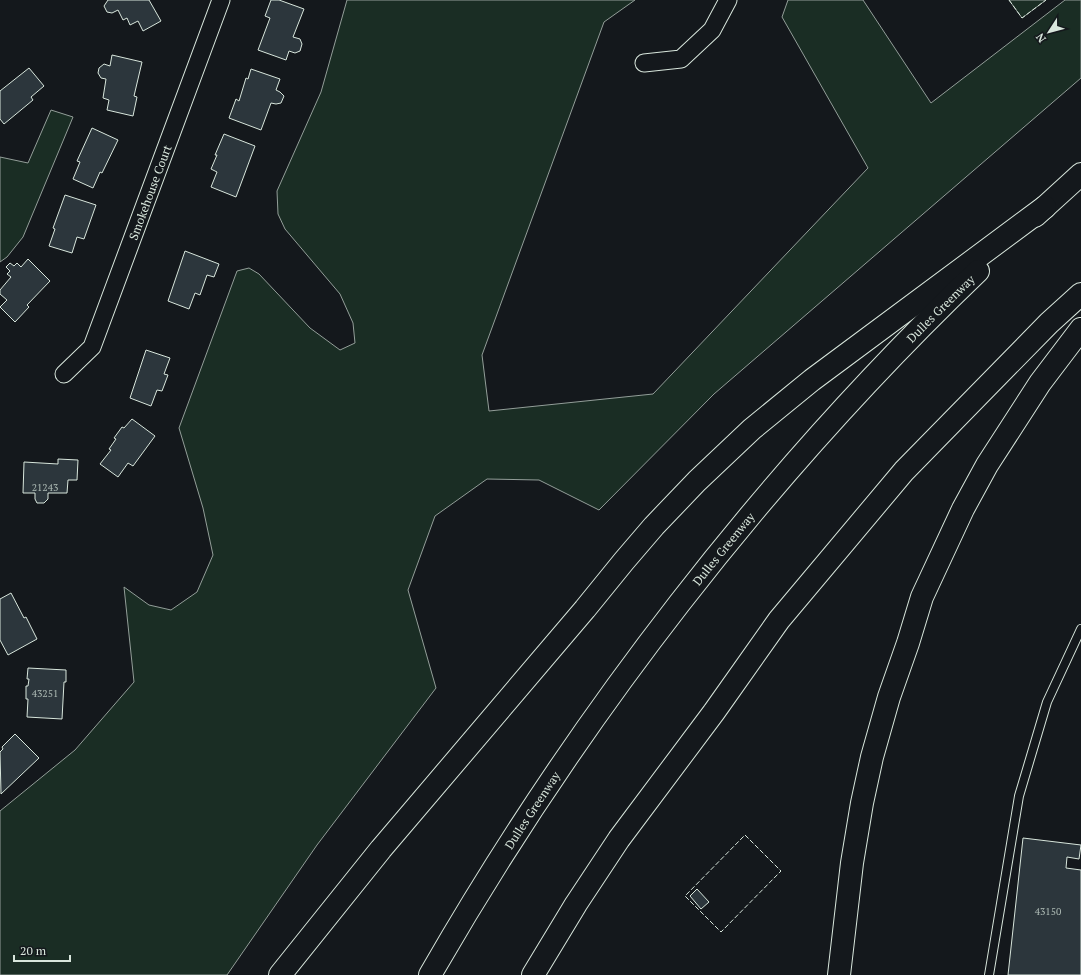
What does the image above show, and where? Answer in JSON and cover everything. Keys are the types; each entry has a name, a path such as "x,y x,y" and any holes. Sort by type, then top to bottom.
{"highway":[{"name":"Dulles Greenway","path":"430,975 512,839 576,744 644,650 714,560 788,471 865,386 945,303 1081,174"},
{"path":"280,975 381,849 624,561 654,526 697,482 752,429 812,380 1045,207"},
{"path":"533,975 576,904 619,839 714,712 779,620 904,470 1038,334 1081,294"},
{"path":"839,975 852,862 862,803 872,757 889,697 922,597 963,509 987,464 1040,383 1081,329"}],"street":[{"name":"Smokehouse Court","path":"64,374 92,347 221,0"},
{"path":"644,63 681,59 712,30 728,0"}],"lane":[{"path":"989,975 1019,796 1047,702 1081,629"}],"green space":[{"path":"347,0 635,0 604,22 482,355 489,411 653,394 868,168 782,17 788,0 863,0 931,103 1065,0 1081,0 1081,78 714,394 599,510 539,480 487,479 435,516 408,590 436,688 317,845 227,975 0,975 0,811 75,750 134,682 124,587 149,605 171,610 197,592 213,555 203,508 179,428 237,271 249,268 259,274 310,328 340,350 355,343 353,323 340,294 285,229 278,214 277,191 321,92"},
{"path":"1009,0 1046,0 1022,18"},
{"path":"51,110 73,117 23,237 7,257 0,262 0,157 28,163"}],"building":[{"path":"108,0 149,0 161,21 143,31 138,21 130,25 127,18 123,20 118,10 112,13 107,12 104,6"},
{"path":"271,0 279,0 304,9 293,37 300,39 302,44 300,51 295,53 289,51 286,60 258,50 270,18 265,16"},
{"path":"112,55 142,62 134,96 137,97 133,116 107,110 109,100 103,98 106,79 101,78 98,73 99,68 104,64 110,66"},
{"path":"29,68 44,86 31,97 33,100 4,124 0,119 0,91"},
{"path":"251,69 280,79 276,90 284,96 281,103 271,103 261,130 229,118 236,99 239,101 246,78 248,79"},
{"path":"92,128 118,140 93,188 73,179 80,162 77,161"},
{"path":"224,134 255,146 236,197 211,187 217,172 211,169"},
{"path":"65,195 96,205 84,239 77,237 72,253 49,246 55,229 53,228"},
{"path":"185,251 219,264 214,277 207,275 200,295 195,293 189,309 168,301"},
{"path":"28,259 50,281 27,305 29,307 15,322 0,307 7,300 0,294 0,290 11,277 7,274 10,271 6,267 10,263 14,266 17,263 21,267"},
{"path":"146,350 170,358 164,374 168,375 162,391 157,390 151,406 130,398"},
{"path":"132,419 155,436 133,466 128,463 118,477 100,464 111,450 109,449 116,439 114,438 122,427 124,428"},
{"path":"58,459 78,460 77,480 68,480 67,493 48,493 48,499 44,503 37,503 35,493 23,493 24,462 58,464"},
{"path":"11,593 24,618 26,617 37,639 8,655 0,640 0,599"},
{"path":"28,668 66,670 62,719 27,717 28,699 26,699 26,686 28,686 29,679 27,679"},
{"path":"15,734 39,758 1,794 0,752 3,749 2,747"},
{"path":"1023,838 1081,845 1079,859 1067,857 1066,868 1081,870 1081,975 1008,975"},
{"path":"697,889 709,902 701,909 690,896"}],"fence":[{"path":"1009,0 1022,18 1046,0"},
{"path":"745,835 781,871 721,932 685,896 745,835"}]}
